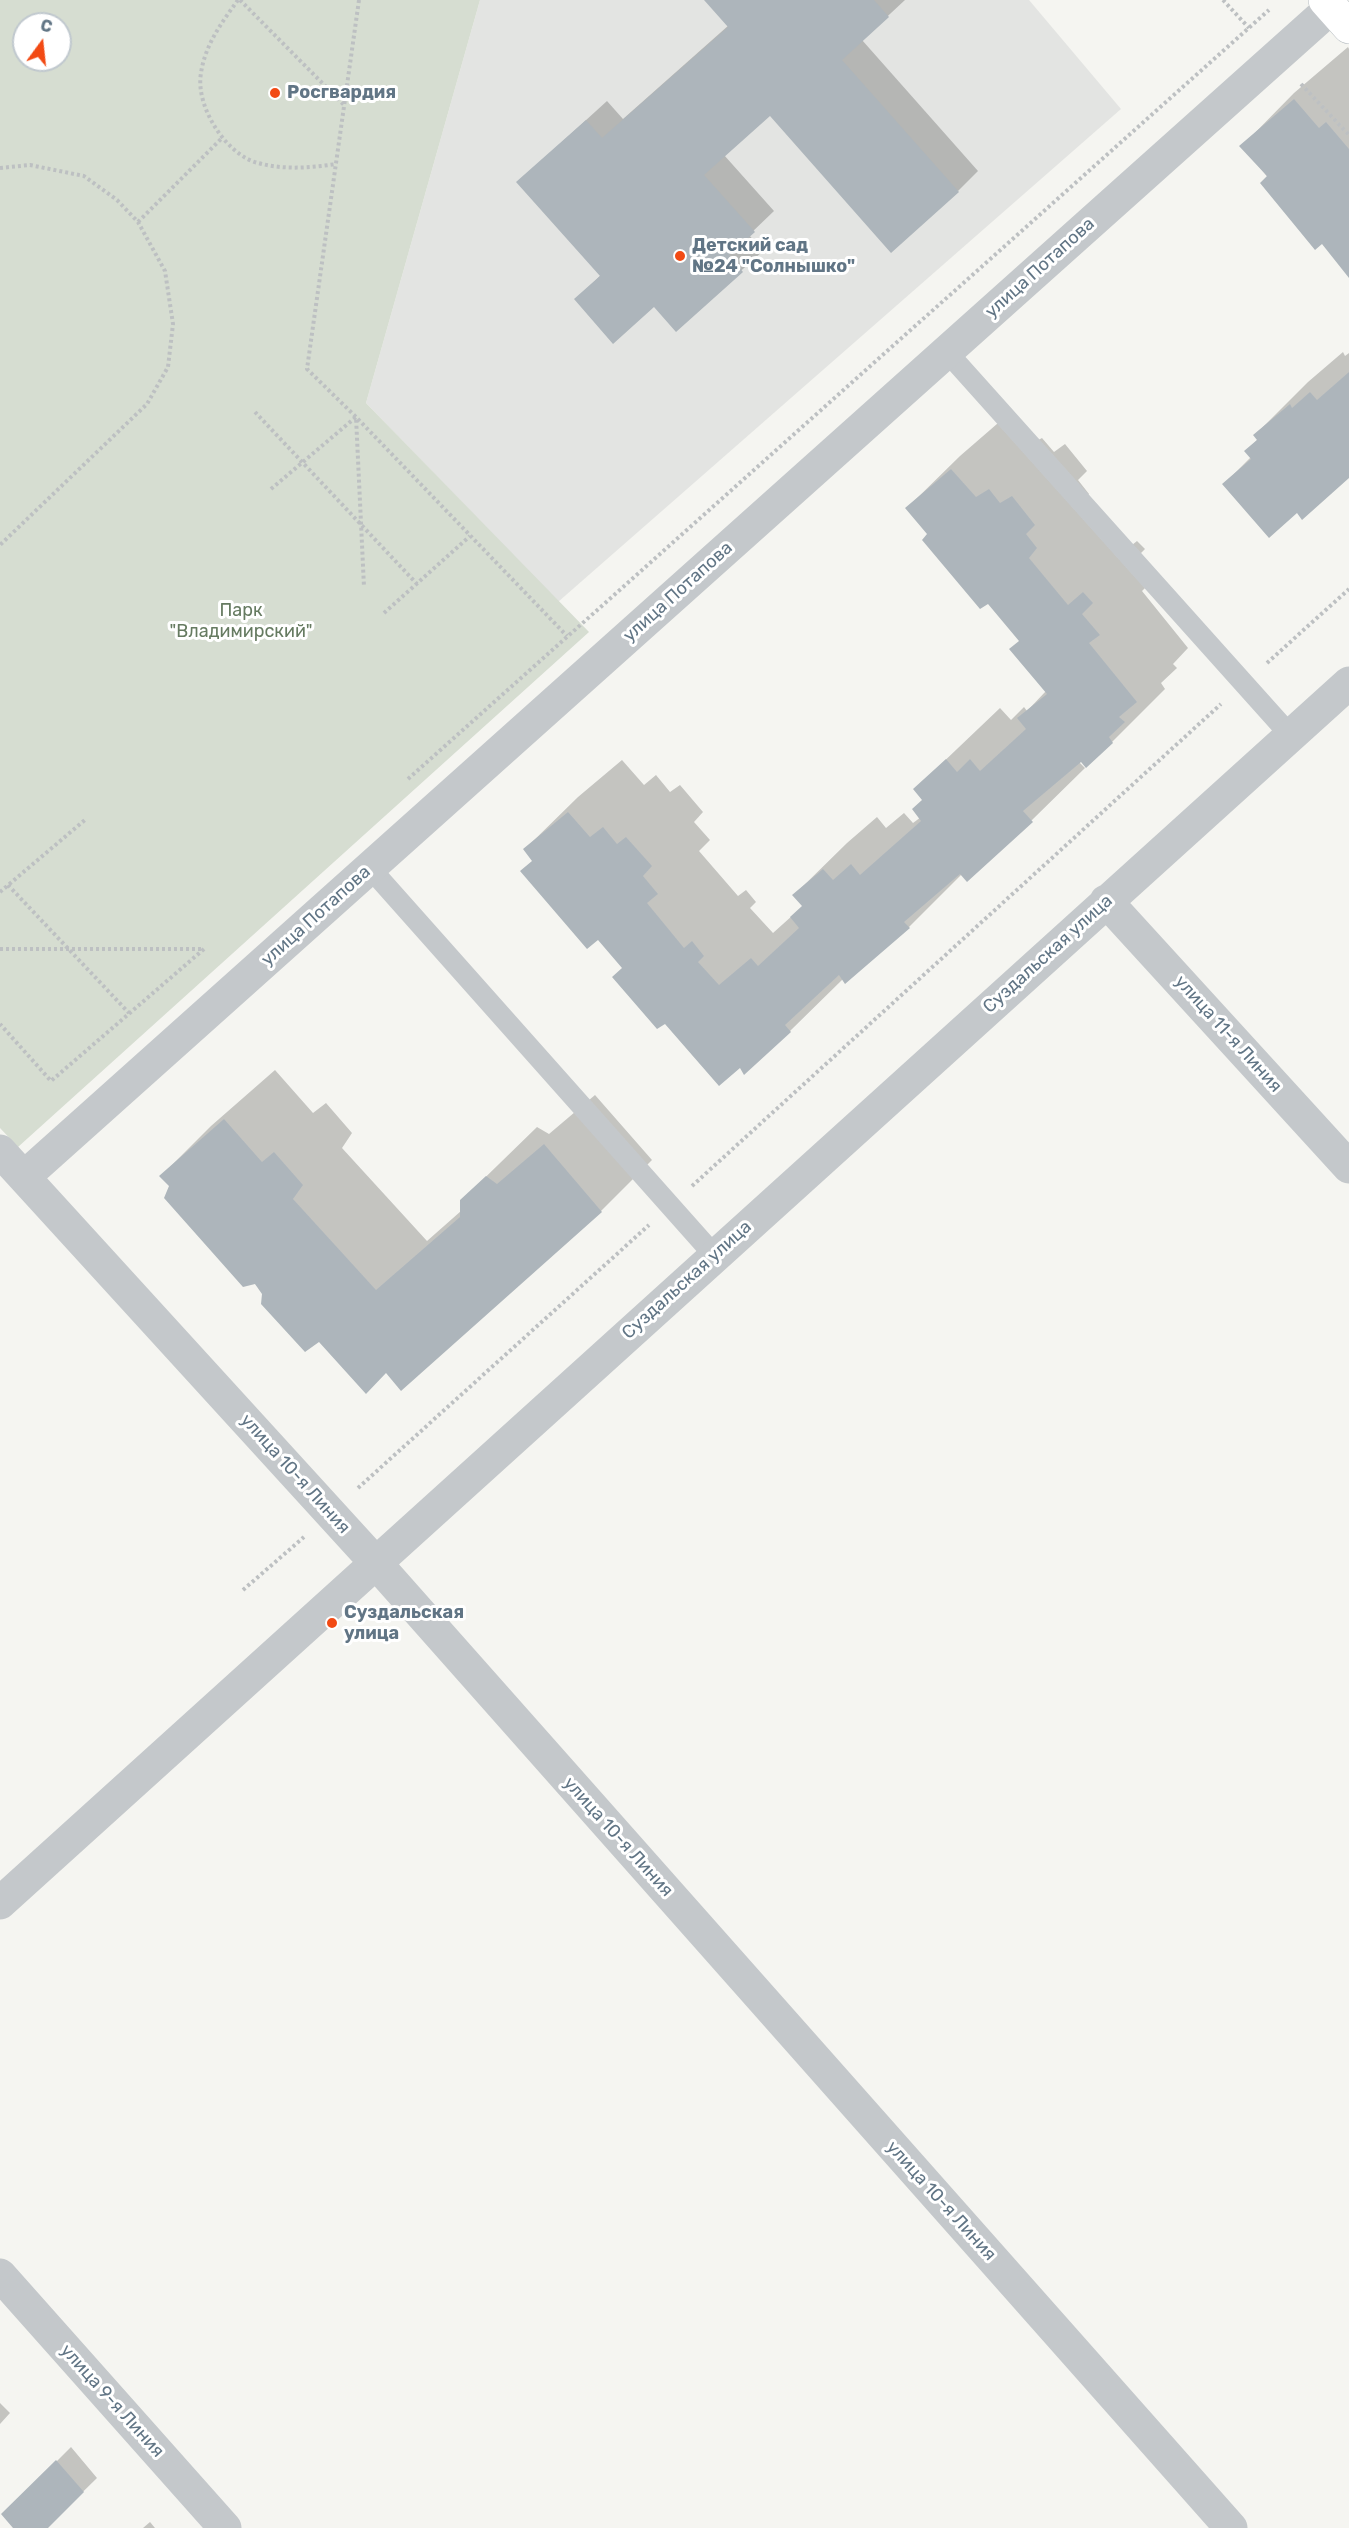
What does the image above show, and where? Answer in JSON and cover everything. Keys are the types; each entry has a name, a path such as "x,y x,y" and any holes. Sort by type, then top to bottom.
{"street":[{"name":"улица Потапова","path":"24,1178 947,352 1335,11"},
{"name":"Суздальская улица","path":"0,1903 714,1254 1349,683"},
{"name":"улица 11-я Линия","path":"1106,901 1349,1167"},
{"name":"улица 10-я Линия","path":"0,1151 375,1562 1231,2528"},
{"name":"улица 9-я Линия","path":"0,2275 225,2528"}],"lane":[{"path":"947,352 1291,736"},
{"path":"370,868 714,1254"}],"path":[{"path":"336,164 300,169 256,163 221,139 205,107 200,74 216,29 239,0 344,105"},
{"path":"359,0 307,369 567,636"},
{"path":"408,779 1273,7"},
{"path":"138,222 221,139"},
{"path":"0,168 30,165 84,176 117,200 138,222 165,271 173,324 168,367 147,404 0,545"},
{"path":"255,412 417,584"},
{"path":"271,489 356,417"},
{"path":"356,417 359,523 364,587"},
{"path":"384,613 471,535"},
{"path":"243,1590 331,1513 1349,589"},
{"path":"0,892 86,819"},
{"path":"8,885 129,1014"},
{"path":"0,949 204,949 51,1081 0,1024"}],"shaded area":[{"name":"Детский сад №24 \"Солнышко\"","path":"480,0 1029,0 1121,109 558,602 366,403"}],"green space":[{"name":"Парк \"Владимирский\"","path":"0,0 480,0 366,403 589,632 18,1147 0,1128"}],"building":[{"path":"704,0 874,0 889,17 842,60 959,192 891,253 770,116 704,175 755,232 729,255 743,272 676,332 654,307 613,344 574,299 600,276 516,182 586,120 602,138 728,27"},
{"path":"1294,99 1319,128 1326,122 1349,149 1349,278 1322,244 1315,250 1260,183 1267,176 1239,146"},
{"path":"1349,372 1349,478 1302,520 1297,513 1269,538 1222,484 1251,459 1244,451 1257,440 1253,435 1290,404 1292,408 1310,392 1317,400"},
{"path":"951,469 976,497 989,489 1000,503 1012,496 1035,525 1026,534 1037,548 1029,558 1068,605 1083,592 1093,603 1082,614 1100,635 1089,643 1137,702 1119,717 1125,722 1109,737 1113,743 1086,768 1081,762 1023,811 1033,822 967,882 960,874 904,922 910,928 845,984 839,975 785,1025 791,1032 744,1075 740,1068 719,1086 665,1024 657,1029 612,977 622,968 598,940 587,949 520,871 532,861 523,849 568,812 590,837 603,827 617,844 626,837 652,866 643,876 658,894 647,903 684,948 692,941 704,956 698,962 719,985 751,958 758,966 799,928 790,917 802,906 792,895 823,869 833,880 851,864 860,875 921,821 912,809 922,800 913,789 946,759 957,772 970,759 980,771 1026,729 1017,718 1047,694 1009,649 1019,641 988,604 980,609 922,540 927,534 905,508"},
{"path":"224,1119 262,1162 274,1152 303,1185 293,1199 376,1290 460,1217 460,1200 486,1176 497,1184 544,1144 602,1212 401,1391 386,1373 366,1394 319,1342 305,1352 261,1304 262,1294 255,1284 243,1287 164,1198 169,1186 159,1176"},
{"path":"56,2460 84,2492 48,2528 13,2528 1,2514"}],"place":[{"name":"Росгвардия","path":"275,93"},
{"name":"Детский сад №24 \"Солнышко\"","path":"680,256"},
{"name":"Суздальская улица","path":"332,1623"}]}
